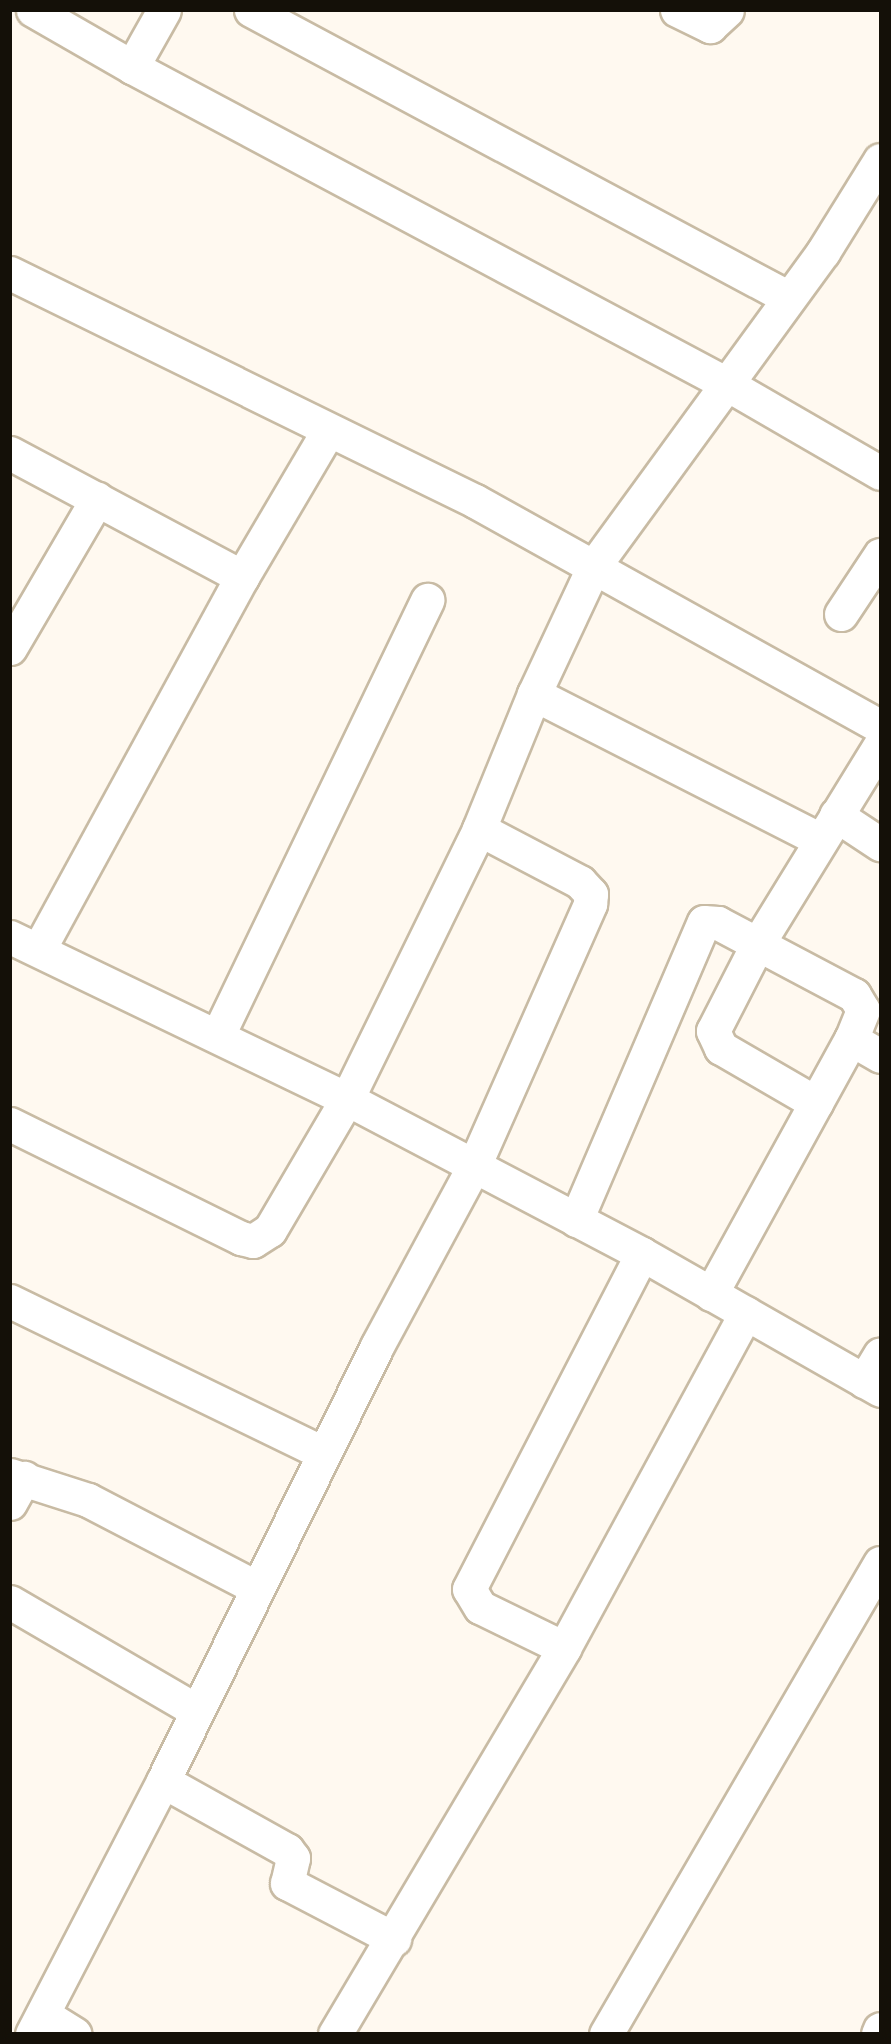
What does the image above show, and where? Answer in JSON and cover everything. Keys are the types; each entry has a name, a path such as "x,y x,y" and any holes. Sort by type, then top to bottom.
{"street":[{"path":"33,10 132,67 725,383 880,472"},
{"path":"132,67 164,10"},
{"path":"251,10 789,298"},
{"path":"677,10 710,26 727,10"},
{"path":"10,1124 253,1241 275,1223 347,1099 479,829 534,694 594,566 789,298 880,160"},
{"path":"10,273 328,431 475,501 880,726"},
{"path":"328,431 25,943 347,1099 642,1254 746,1313 875,1375"},
{"path":"10,453 242,577"},
{"path":"10,648 97,499"},
{"path":"841,614 880,555"},
{"path":"218,1035 426,600"},
{"path":"534,694 828,828 880,844"},
{"path":"816,1103 721,1048 713,1037 715,1023 757,945 880,745"},
{"path":"74,2034 38,2024 163,1782 323,1453 474,1166 590,904 591,894 580,882 479,829"},
{"path":"576,1220 698,930 711,921 859,999 863,1010 851,1039 711,1294"},
{"path":"851,1039 880,1056"},
{"path":"564,1648 480,1607 469,1589 642,1254"},
{"path":"13,1310 323,1453"},
{"path":"335,2034 394,1939 564,1648 746,1313"},
{"path":"15,1486 88,1500 257,1588"},
{"path":"606,2034 880,1563"},
{"path":"10,1602 197,1711"},
{"path":"163,1782 287,1850 293,1858 287,1883 394,1939"},
{"path":"878,2034 880,2029"}]}
